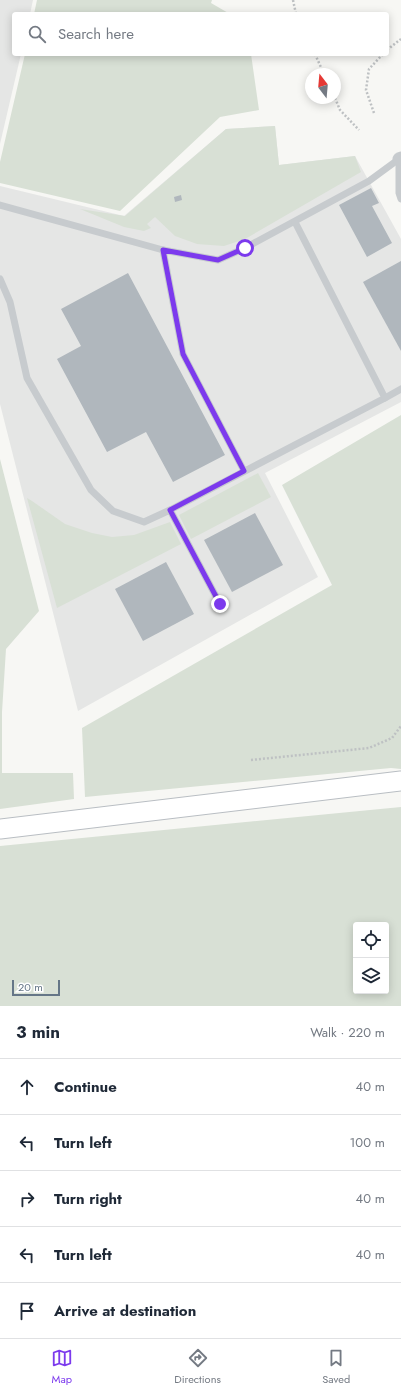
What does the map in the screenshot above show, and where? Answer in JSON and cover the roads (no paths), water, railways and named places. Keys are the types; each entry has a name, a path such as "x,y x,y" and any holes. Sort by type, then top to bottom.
{"street":[{"path":"0,829 401,781"}],"lane":[{"path":"400,158 399,193 401,199"},
{"path":"0,205 163,250 218,260 295,222 369,181 400,158"},
{"path":"295,222 385,398"},
{"path":"163,250 183,354 244,471"},
{"path":"0,279 10,302 27,378 91,490 113,511 144,522 170,510 401,389"},
{"path":"170,510 220,604"}]}
